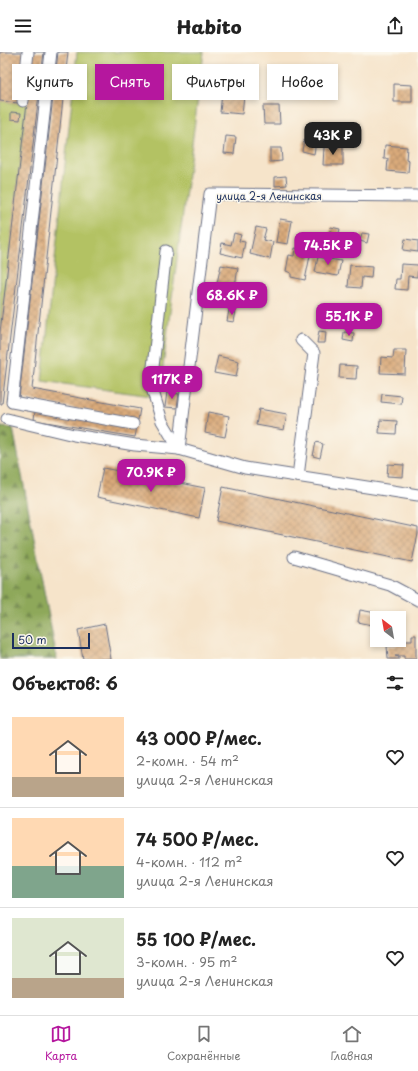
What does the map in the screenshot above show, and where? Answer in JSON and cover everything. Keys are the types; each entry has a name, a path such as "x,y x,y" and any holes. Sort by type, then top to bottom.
{"street":[{"path":"23,101 28,52"},
{"path":"51,52 12,402 133,424"},
{"name":"улица 2-я Ленинская","path":"179,449 210,194 418,196"},
{"path":"166,251 151,385 162,421 179,449"},
{"path":"298,476 314,353 301,340"},
{"path":"7,419 74,435 135,445 179,449 237,466 418,495"},
{"path":"294,557 390,585 418,600"}],"green space":[{"path":"77,52 204,52 202,64 172,64 172,100 198,100 159,397 42,381 72,100 87,100 87,64 76,64"},
{"path":"0,101 27,104 0,332"},
{"path":"0,427 13,428 57,659 0,659"}],"building":[{"path":"0,52 24,52 23,64 12,64 12,100 18,100 18,103 0,101"},
{"path":"33,52 44,52 43,64 32,64"},
{"path":"58,52 68,52 67,64 57,64"},
{"path":"394,84 412,85 412,102 394,102"},
{"path":"27,100 38,100 2,404 0,404 0,332"},
{"path":"53,100 63,100 32,389 140,409 138,420 19,398"},
{"path":"221,100 243,100 242,114 220,112"},
{"path":"263,106 279,106 280,124 264,124"},
{"path":"11,112 21,113 20,120 11,119"},
{"path":"226,136 236,137 234,154 224,153"},
{"path":"304,140 316,142 314,154 302,151"},
{"path":"385,145 407,147 406,160 409,161 408,173 387,171 388,159 384,159"},
{"path":"324,147 343,147 343,165 323,165"},
{"path":"270,148 281,148 282,161 270,162"},
{"path":"286,176 287,185 275,186 275,177"},
{"path":"280,219 292,221 288,244 276,242"},
{"path":"256,227 266,229 263,240 273,242 270,259 250,254"},
{"path":"331,227 340,229 337,241 328,239"},
{"path":"234,233 241,235 239,241 245,242 242,258 220,253 222,243 231,245"},
{"path":"362,233 369,234 367,243 360,241"},
{"path":"405,239 418,241 418,252 403,250"},
{"path":"295,248 311,251 305,280 291,277 291,273 286,271 289,255 294,256"},
{"path":"318,257 341,261 338,276 315,272"},
{"path":"401,264 418,265 417,277 408,276 407,290 395,289 396,279 400,279"},
{"path":"221,265 238,268 235,286 217,283"},
{"path":"350,265 372,267 371,278 362,277 361,288 348,287"},
{"path":"229,310 236,311 234,322 227,321"},
{"path":"319,331 326,332 325,343 317,343"},
{"path":"344,332 354,333 353,342 343,340"},
{"path":"394,350 406,350 405,374 380,373 381,357 393,358"},
{"path":"218,356 239,361 236,377 214,373"},
{"path":"340,365 357,366 356,379 339,378"},
{"path":"167,392 179,394 177,408 165,407"},
{"path":"382,394 402,396 401,404 381,402"},
{"path":"259,409 287,414 284,430 256,425"},
{"path":"35,410 137,427 135,437 34,420"},
{"path":"208,412 229,416 225,437 205,433"},
{"path":"380,420 397,421 396,434 379,433"},
{"path":"316,442 323,444 320,458 313,456"},
{"path":"388,464 404,465 403,477 387,476"},
{"path":"103,468 205,488 199,518 97,497"},
{"path":"223,487 418,528 412,562 216,521"},
{"path":"360,610 370,612 370,625 358,622"},
{"path":"105,624 111,659 83,659 78,630"},
{"path":"412,635 416,635 416,659 404,659 404,656 395,656 399,657 399,659 388,659 387,647 406,647 406,641 412,641"}]}
